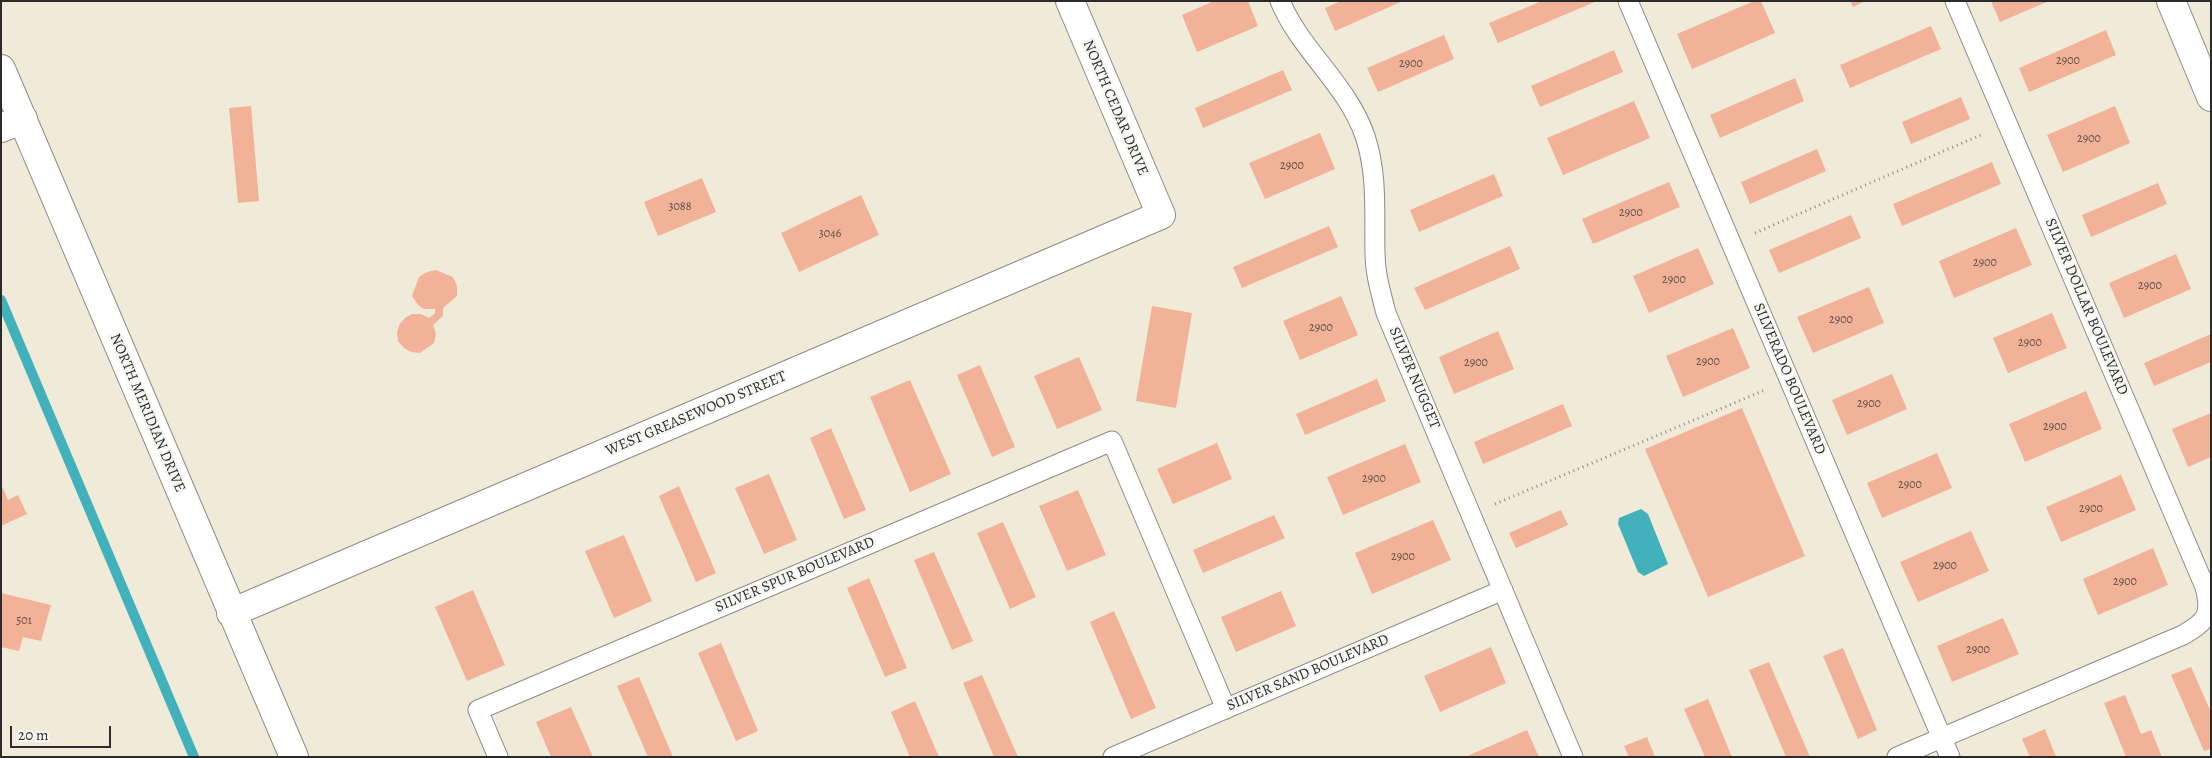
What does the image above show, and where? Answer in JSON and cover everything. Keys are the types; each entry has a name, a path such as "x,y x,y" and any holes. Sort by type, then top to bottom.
{"street":[{"name":"NORTH CEDAR DRIVE","path":"1070,1 1161,216"},
{"path":"2171,1 2204,64 2211,97"},
{"name":"NORTH MERIDIAN DRIVE","path":"1,69 12,124 294,757"},
{"name":"WEST GREASEWOOD STREET","path":"231,613 1161,216"}],"lane":[{"name":"SILVER NUGGET","path":"1280,1 1293,28 1337,83 1353,108 1365,136 1372,165 1375,194 1375,255 1378,285 1384,304 1573,757"},
{"name":"SILVERADO BOULEVARD","path":"1628,1 1950,757"},
{"name":"SILVER DOLLAR BOULEVARD","path":"1942,738 2182,635 2198,626 2209,614 2209,601 2205,587 1956,1"},
{"name":"SILVER SPUR BOULEVARD","path":"498,757 478,710 1112,441 1226,709"},
{"name":"SILVER SAND BOULEVARD","path":"1113,757 1503,590"},
{"path":"1898,757 1942,738"}],"path":[{"path":"1731,243 2008,124"},
{"path":"1471,514 1789,379"}],"water":[{"path":"1641,509 1648,514 1668,564 1644,576 1638,572 1618,524 1619,518"}],"building":[{"path":"1214,1 1248,1 1258,26 1197,52 1182,15"},
{"path":"1341,1 1403,1 1335,31 1325,8"},
{"path":"1542,1 1597,1 1498,43 1489,23"},
{"path":"1754,1 1761,1 1775,33 1692,69 1677,34"},
{"path":"1850,1 1865,1 1853,7"},
{"path":"1991,1 2049,1 2000,22"},
{"path":"1931,26 1941,49 1850,88 1840,65"},
{"path":"2106,30 2116,55 2029,92 2019,68"},
{"path":"1444,35 1454,59 1378,92 1367,68"},
{"path":"1614,50 1623,72 1540,107 1531,86"},
{"path":"1283,70 1292,90 1203,128 1195,108"},
{"path":"1795,78 1804,101 1720,138 1710,115"},
{"path":"1961,97 1970,119 1911,144 1902,122"},
{"path":"1634,101 1650,138 1563,175 1547,138"},
{"path":"251,106 259,201 238,203 229,108"},
{"path":"2115,106 2130,143 2063,172 2047,135"},
{"path":"1320,133 1335,169 1265,199 1249,163"},
{"path":"1817,149 1826,171 1750,204 1741,182"},
{"path":"1992,162 2001,184 1902,226 1893,204"},
{"path":"1494,174 1503,196 1419,232 1410,210"},
{"path":"702,178 716,212 658,236 644,202"},
{"path":"1669,182 1680,207 1593,244 1582,219"},
{"path":"2158,183 2167,204 2091,237 2082,215"},
{"path":"861,195 879,235 799,272 781,233"},
{"path":"1851,215 1861,238 1779,273 1769,250"},
{"path":"1329,226 1338,247 1242,288 1233,267"},
{"path":"2016,228 2032,265 1954,298 1939,261"},
{"path":"1510,246 1520,269 1425,310 1414,288"},
{"path":"1698,248 1714,284 1649,313 1633,276"},
{"path":"2176,254 2191,289 2124,318 2109,283"},
{"path":"436,270 453,277 457,286 457,296 443,308 443,316 433,325 436,334 434,343 420,353 411,352 398,341 399,325 412,314 421,314 429,318 435,313 435,309 424,309 418,305 412,296 419,277 427,272"},
{"path":"1869,287 1884,323 1813,353 1797,317"},
{"path":"1341,296 1358,335 1300,360 1283,321"},
{"path":"1152,306 1192,313 1176,408 1136,401"},
{"path":"2052,313 2067,348 2008,373 1993,338"},
{"path":"1733,328 1750,368 1683,397 1666,356"},
{"path":"1498,331 1514,369 1454,394 1439,357"},
{"path":"2211,334 2211,362 2154,386 2144,363"},
{"path":"1079,357 1102,410 1057,429 1034,376"},
{"path":"980,365 1015,447 992,457 957,375"},
{"path":"1892,374 1907,409 1847,435 1832,400"},
{"path":"1377,379 1386,401 1305,435 1296,414"},
{"path":"910,380 951,474 910,492 870,397"},
{"path":"2086,391 2102,429 2025,462 2009,424"},
{"path":"1563,404 1572,426 1483,464 1474,442"},
{"path":"1742,408 1805,556 1708,597 1645,449"},
{"path":"2211,413 2211,457 2188,467 2172,429"},
{"path":"831,428 866,510 844,519 810,438"},
{"path":"1217,443 1232,479 1173,504 1157,469"},
{"path":"1405,444 1421,482 1343,515 1327,477"},
{"path":"1937,453 1952,488 1882,518 1867,483"},
{"path":"769,474 797,540 764,554 735,488"},
{"path":"2121,475 2136,510 2061,542 2046,507"},
{"path":"1,484 8,500 18,495 27,514 1,526"},
{"path":"679,486 716,573 696,582 659,496"},
{"path":"1078,490 1106,555 1067,571 1039,506"},
{"path":"1561,510 1568,525 1516,548 1509,533"},
{"path":"1274,515 1285,538 1203,573 1193,550"},
{"path":"1433,520 1451,560 1372,594 1355,553"},
{"path":"1003,522 1036,597 1010,609 977,533"},
{"path":"1971,531 1989,571 1918,602 1900,562"},
{"path":"624,535 652,601 614,618 585,551"},
{"path":"2153,548 2168,585 2098,615 2083,579"},
{"path":"934,552 973,641 952,650 914,560"},
{"path":"869,578 907,668 885,677 847,588"},
{"path":"473,590 505,665 467,681 435,607"},
{"path":"1281,591 1296,626 1236,652 1221,617"},
{"path":"1,593 51,605 41,641 23,637 19,651 1,647"},
{"path":"1114,611 1156,708 1131,719 1090,622"},
{"path":"2003,618 2019,654 1952,682 1937,646"},
{"path":"721,643 758,731 736,741 698,653"},
{"path":"1491,647 1506,683 1440,712 1424,676"},
{"path":"1843,648 1877,730 1858,739 1823,656"},
{"path":"1769,662 1810,757 1786,757 1749,670"},
{"path":"2191,667 2211,712 2211,749 2204,751 2171,675"},
{"path":"982,675 1018,757 994,757 963,683"},
{"path":"639,677 673,757 648,757 617,686"},
{"path":"2125,695 2141,734 2151,730 2162,757 2126,757 2104,703"},
{"path":"1708,699 1732,757 1705,757 1684,709"},
{"path":"915,701 939,757 910,757 891,712"},
{"path":"571,707 593,757 551,757 536,722"},
{"path":"2045,729 2056,757 2030,757 2022,739"},
{"path":"1527,730 1539,757 1465,757"},
{"path":"1647,737 1655,757 1629,757 1624,746"}],"waterway":[{"path":"1,300 194,757"}]}
